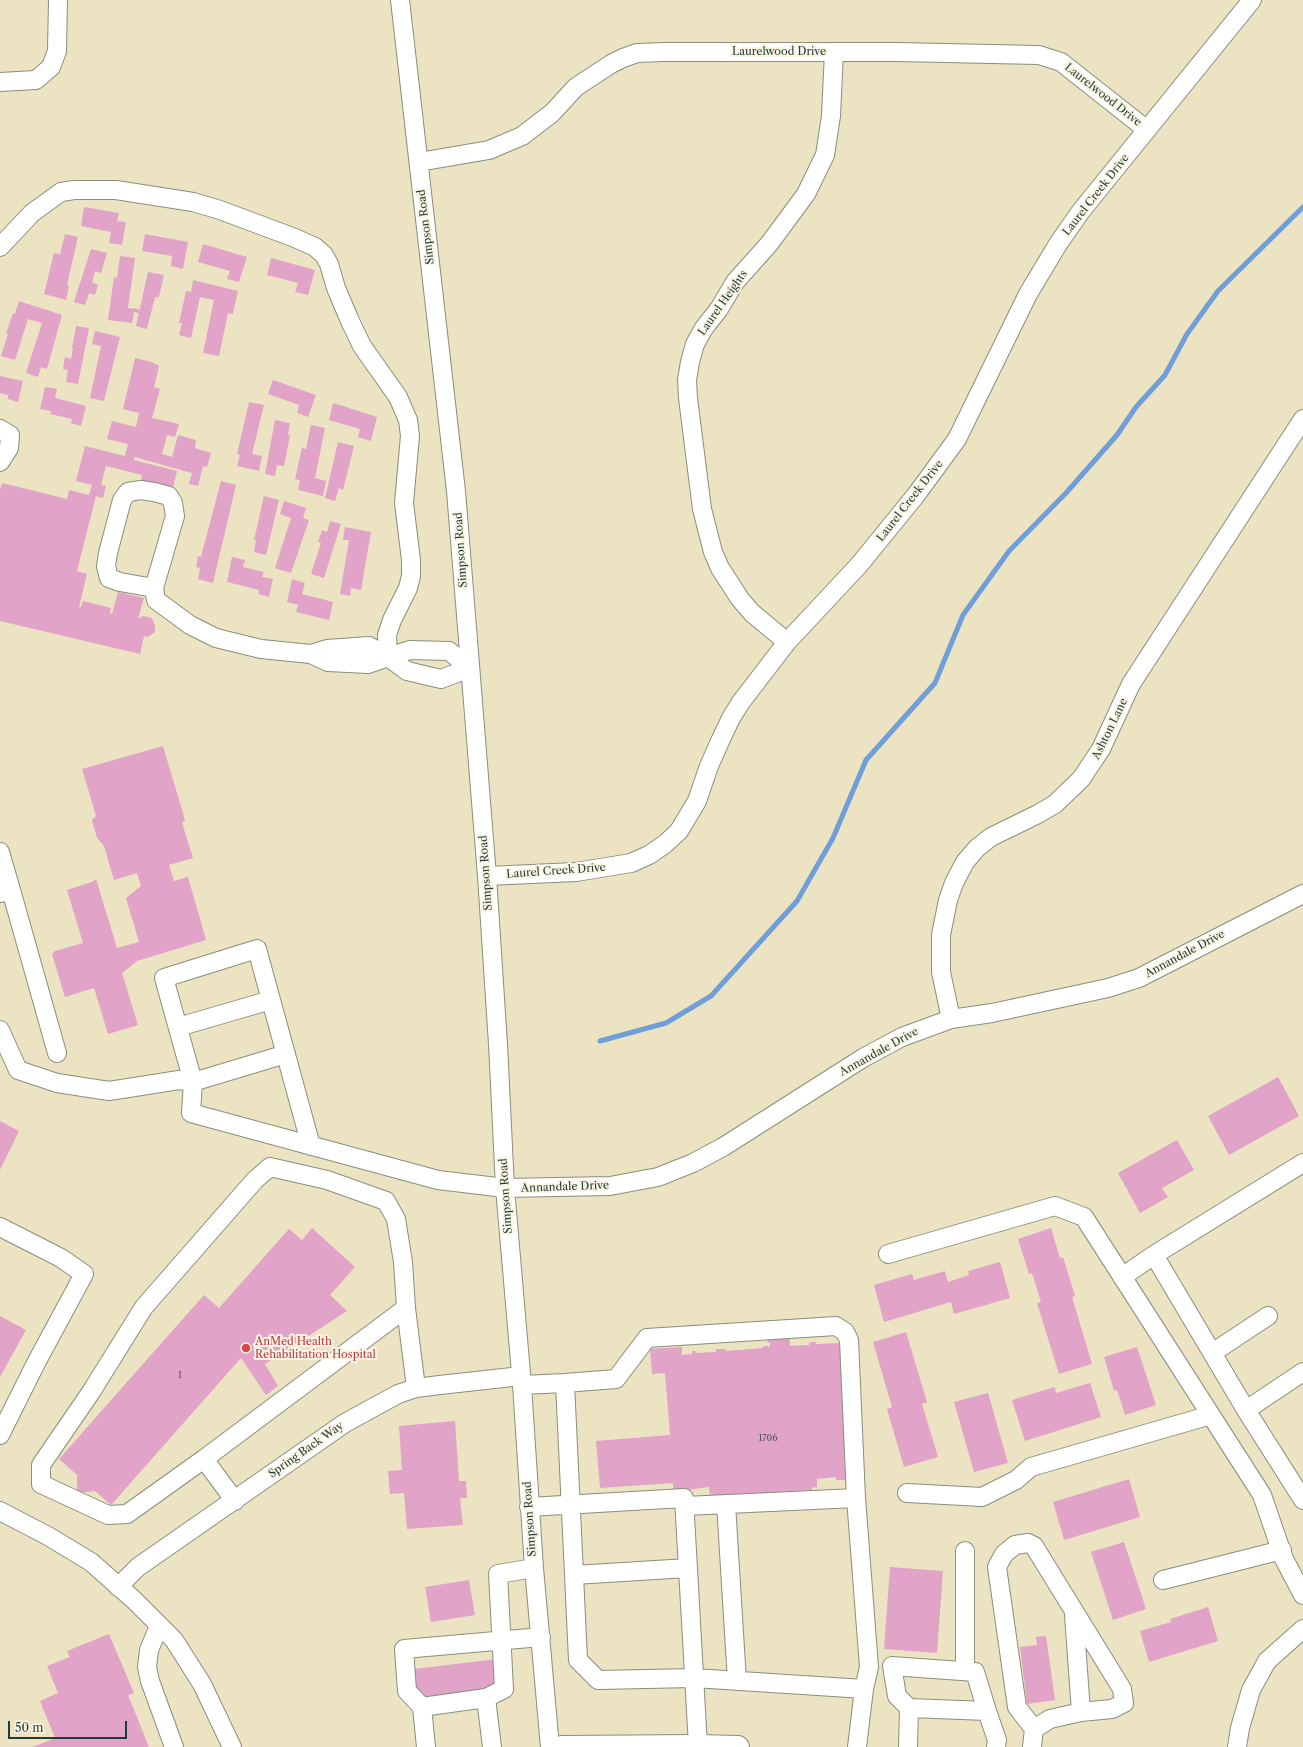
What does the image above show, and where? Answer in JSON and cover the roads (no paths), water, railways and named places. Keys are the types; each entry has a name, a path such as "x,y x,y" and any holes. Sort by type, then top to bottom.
{"main road":[{"path":"562,1747 738,1747"}],"street":[{"path":"0,82 36,80 51,67 57,51 58,0"},
{"name":"Simpson Road","path":"400,0 456,491 487,876 498,1044 505,1188 521,1380 534,1568 550,1747"},
{"name":"Laurel Creek Drive","path":"487,876 576,872 631,863 649,855 665,844 679,831 697,801 709,766 731,718 786,642 859,565 916,495 957,439 1028,294 1058,244 1081,211 1252,0"},
{"name":"Laurelwood Drive","path":"419,162 489,150 522,136 552,113 576,87 610,64 637,53 834,52 1039,55 1061,62 1147,130"},
{"name":"Laurel Heights","path":"786,642 752,613 740,599 723,574 713,552 702,509 687,380 694,350 704,328 719,309 735,282 769,244 806,194 825,155 831,116 834,52"},
{"path":"0,247 32,213 62,192 74,190 116,190 193,202 207,206 295,238 315,247 324,255 330,264 336,288 362,346 398,397 408,420 410,436 404,503 411,560 411,576 408,588 392,620 387,636 388,657"},
{"name":"Ashton Lane","path":"951,1019 941,972 941,935 948,900 954,882 965,862 977,848 991,837 1055,804 1081,779 1101,748 1131,684 1303,419"},
{"path":"0,429 10,435 9,448 0,462"},
{"path":"154,588 120,582 109,578 106,566 108,553 122,500 128,492 141,490 154,492 169,496 174,503 175,516 154,588 156,600 190,625 216,638 261,649 311,654 327,649 369,646 407,670 441,679 470,668"},
{"path":"388,657 410,650 449,651 470,668"},
{"path":"0,852 5,892 57,1052"},
{"name":"Annandale Drive","path":"193,1082 191,1113 438,1180 505,1188 610,1186 658,1177 693,1163 723,1148 864,1058 902,1037 951,1019 992,1013 1108,988 1139,978 1303,894"},
{"path":"193,1082 164,978 257,950 311,1146"},
{"path":"178,1027 271,1000"},
{"path":"0,1030 18,1070 57,1083 109,1091 179,1080 193,1082 286,1054"},
{"path":"1122,1277 1303,1163"},
{"path":"406,1308 204,1459 127,1514 108,1515 41,1484 41,1465 91,1392 144,1308 255,1180 270,1167 327,1180 386,1201 396,1218 416,1388"},
{"path":"888,1254 1055,1206 1084,1217 1262,1495 1282,1550 1303,1595"},
{"path":"0,1227 61,1258 84,1274 36,1363 0,1435"},
{"path":"1154,1256 1246,1410 1303,1500"},
{"path":"1212,1353 1268,1316"},
{"name":"Spring Back Way","path":"118,1587 138,1567 235,1501 345,1423 398,1394 416,1388 521,1380 565,1383 616,1379 647,1338 836,1326 845,1332 848,1340 856,1498"},
{"path":"1246,1410 1303,1372"},
{"path":"565,1383 572,1505 578,1660 598,1680 694,1678 864,1689"},
{"path":"906,1493 982,1497 1016,1480 1031,1468 1211,1415"},
{"path":"204,1459 235,1501"},
{"path":"530,1507 684,1498 694,1678 687,1746"},
{"path":"685,1506 856,1498 869,1667 864,1689 857,1747"},
{"path":"726,1504 737,1681"},
{"path":"0,1511 48,1536 91,1562 174,1640 202,1684 232,1747"},
{"path":"1028,1543 1034,1546 1074,1612 1122,1689 1124,1703 1112,1709 1081,1712 1050,1719 1033,1738 1017,1707 997,1567 1004,1554 1015,1545 1028,1543"},
{"path":"965,1550 965,1671"},
{"path":"1163,1580 1282,1550"},
{"path":"422,1707 486,1698 504,1689 498,1574 534,1568"},
{"path":"574,1575 688,1568"},
{"path":"1074,1612 1081,1712"},
{"path":"159,1626 149,1650 147,1667 150,1681 174,1747"},
{"path":"1237,1747 1240,1728 1251,1690 1268,1661 1303,1629"},
{"path":"426,1747 422,1707 407,1691 404,1649 541,1637"},
{"path":"987,1711 909,1708 897,1696 892,1666 975,1672 996,1740 996,1747"},
{"path":"486,1698 492,1747"},
{"path":"908,1747 909,1708"}],"waterway":[{"path":"600,1041 666,1023 711,996 797,901 833,838 866,760 935,683 963,615 1009,551 1066,493 1117,435 1136,407 1165,375 1187,334 1218,291 1303,207"}],"place":[{"name":"AnMed Health Rehabilitation Hospital","path":"246,1348"}]}
